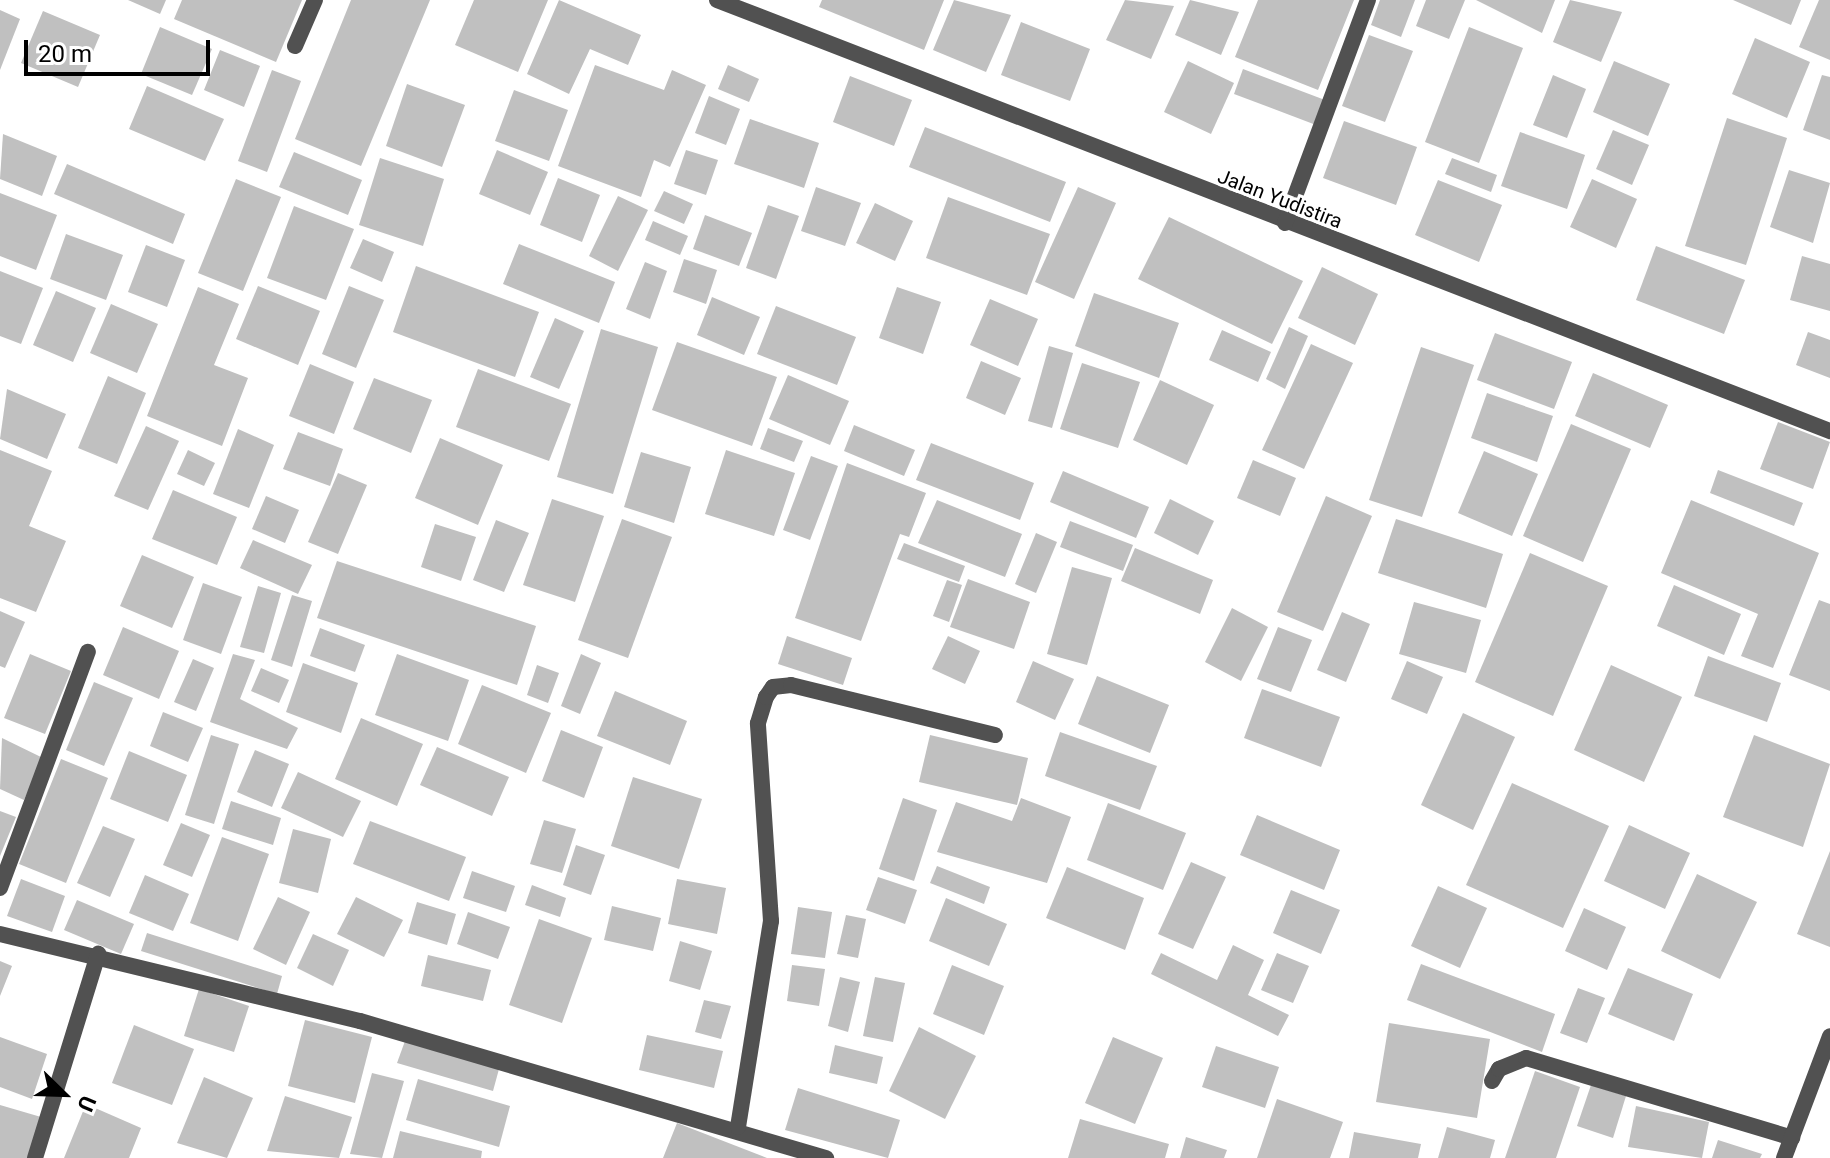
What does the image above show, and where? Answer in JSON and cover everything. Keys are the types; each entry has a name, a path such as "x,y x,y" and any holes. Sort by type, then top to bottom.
{"street":[{"path":"295,46 315,0"},
{"name":"Jalan Yudistira","path":"717,0 1285,223 1830,431"},
{"path":"1285,223 1368,0"},
{"path":"0,888 88,652"},
{"path":"738,1127 771,921 758,723 766,697 773,687 791,685 995,735"},
{"path":"0,934 98,954 738,1127 826,1158"},
{"path":"35,1158 98,954"},
{"path":"1784,1158 1830,1036"},
{"path":"1492,1081 1499,1069 1526,1058 1792,1138"}],"building":[{"path":"128,0 166,0 160,14"},
{"path":"182,0 302,0 276,62 174,19"},
{"path":"351,0 430,0 361,166 295,139"},
{"path":"474,0 548,0 518,72 455,45"},
{"path":"559,0 641,35 628,65 590,49 569,94 527,74"},
{"path":"822,0 944,0 924,50 819,7"},
{"path":"954,0 1011,15 986,72 933,50"},
{"path":"1125,0 1174,6 1151,59 1106,40"},
{"path":"1190,0 1239,12 1221,55 1175,35"},
{"path":"1258,0 1354,0 1318,90 1235,57"},
{"path":"1380,0 1415,0 1401,37 1371,25"},
{"path":"1426,0 1465,0 1449,39 1416,26"},
{"path":"1476,0 1555,0 1542,33"},
{"path":"1570,0 1622,12 1601,62 1553,42"},
{"path":"1733,0 1801,0 1791,25"},
{"path":"1819,0 1830,0 1830,60 1799,47"},
{"path":"0,10 20,19 0,70"},
{"path":"43,11 100,35 78,87 21,63"},
{"path":"1021,22 1090,49 1070,101 1001,75"},
{"path":"160,27 212,49 192,95 141,74"},
{"path":"1469,27 1523,48 1479,163 1425,142"},
{"path":"1369,35 1413,51 1385,122 1342,106"},
{"path":"1755,38 1810,62 1787,118 1732,94"},
{"path":"220,50 260,66 244,107 204,90"},
{"path":"1188,61 1234,83 1211,134 1164,112"},
{"path":"1614,61 1670,84 1648,136 1593,112"},
{"path":"595,65 664,90 672,70 706,85 670,167 654,160 641,197 558,166"},
{"path":"728,65 759,79 749,102 718,89"},
{"path":"1243,69 1325,100 1316,125 1234,94"},
{"path":"272,70 301,81 267,172 238,161"},
{"path":"1553,75 1586,89 1567,138 1533,125"},
{"path":"1822,75 1830,77 1830,140 1803,130"},
{"path":"850,76 912,100 894,146 833,122"},
{"path":"407,84 465,105 442,167 386,146"},
{"path":"147,86 224,119 205,161 129,129"},
{"path":"514,90 568,110 549,161 495,141"},
{"path":"709,96 740,109 726,145 695,133"},
{"path":"1727,118 1787,138 1746,265 1685,246"},
{"path":"750,119 819,143 804,188 734,164"},
{"path":"1344,121 1417,147 1396,205 1323,178"},
{"path":"925,127 1066,182 1050,222 909,167"},
{"path":"1613,130 1649,145 1632,185 1596,169"},
{"path":"1520,132 1585,155 1567,209 1501,186"},
{"path":"3,134 57,156 42,196 0,179"},
{"path":"497,150 548,172 530,215 479,194"},
{"path":"686,150 718,160 706,195 674,184"},
{"path":"294,152 362,180 348,215 279,187"},
{"path":"380,158 444,179 423,246 359,225"},
{"path":"1452,158 1497,175 1491,192 1445,174"},
{"path":"67,164 185,214 173,244 54,194"},
{"path":"1789,170 1830,183 1813,243 1770,227"},
{"path":"558,178 600,195 582,242 540,225"},
{"path":"236,179 281,197 243,291 198,273"},
{"path":"1592,179 1637,199 1616,248 1570,227"},
{"path":"1438,180 1502,205 1479,262 1415,235"},
{"path":"816,187 861,203 845,246 801,231"},
{"path":"1078,187 1116,203 1074,299 1035,282"},
{"path":"664,191 693,204 684,224 654,211"},
{"path":"0,193 57,215 36,270 0,256"},
{"path":"618,196 648,210 618,271 589,256"},
{"path":"948,197 1050,234 1027,295 926,258"},
{"path":"875,203 913,221 895,261 856,243"},
{"path":"768,205 799,216 776,279 746,268"},
{"path":"294,206 354,229 326,300 267,278"},
{"path":"705,215 752,233 739,266 693,249"},
{"path":"1169,217 1303,281 1272,344 1138,279"},
{"path":"653,221 688,236 680,255 645,240"},
{"path":"66,234 123,255 106,300 50,279"},
{"path":"363,239 394,252 382,282 350,268"},
{"path":"519,244 615,282 599,323 503,284"},
{"path":"146,245 185,260 167,307 128,292"},
{"path":"1656,246 1745,280 1724,334 1636,300"},
{"path":"1802,256 1830,264 1830,311 1790,300"},
{"path":"684,259 717,270 706,304 673,292"},
{"path":"645,262 667,271 650,319 626,309"},
{"path":"416,266 539,312 515,377 393,332"},
{"path":"1322,267 1378,294 1355,345 1298,318"},
{"path":"0,271 43,288 21,344 0,336"},
{"path":"258,286 320,311 298,365 236,339"},
{"path":"349,286 384,300 356,368 322,354"},
{"path":"198,287 239,304 214,365 248,378 222,446 147,416"},
{"path":"897,287 941,302 923,354 879,338"},
{"path":"56,291 96,308 73,362 33,345"},
{"path":"1094,293 1179,323 1159,378 1075,346"},
{"path":"712,297 760,317 744,355 697,335"},
{"path":"990,299 1038,319 1018,366 970,345"},
{"path":"111,304 158,324 137,373 90,353"},
{"path":"776,306 856,337 837,385 757,354"},
{"path":"555,318 584,331 559,389 530,377"},
{"path":"1289,327 1308,336 1285,389 1266,379"},
{"path":"601,329 658,347 613,494 557,477"},
{"path":"1222,330 1271,352 1258,382 1209,360"},
{"path":"1808,332 1830,340 1830,378 1796,365"},
{"path":"1495,333 1572,362 1554,409 1477,380"},
{"path":"677,342 777,377 752,446 652,410"},
{"path":"1311,344 1353,363 1304,469 1262,450"},
{"path":"1049,346 1073,353 1052,428 1028,421"},
{"path":"1421,347 1474,365 1422,517 1369,500"},
{"path":"981,361 1021,378 1005,415 966,398"},
{"path":"1082,363 1140,382 1118,448 1060,429"},
{"path":"310,364 354,382 334,434 289,416"},
{"path":"478,369 571,404 549,461 456,427"},
{"path":"1593,373 1668,405 1650,448 1575,416"},
{"path":"788,375 849,401 830,445 769,419"},
{"path":"108,376 146,393 117,464 78,448"},
{"path":"374,378 432,400 411,453 353,429"},
{"path":"1160,380 1214,405 1187,465 1133,440"},
{"path":"7,389 66,414 47,459 0,439"},
{"path":"1487,393 1553,416 1537,462 1471,438"},
{"path":"1778,422 1830,442 1813,489 1760,469"},
{"path":"1571,424 1631,449 1583,562 1523,536"},
{"path":"854,425 915,450 904,476 844,451"},
{"path":"146,426 179,441 148,510 114,496"},
{"path":"768,428 803,441 794,462 760,449"},
{"path":"238,429 274,445 249,508 213,494"},
{"path":"298,432 343,449 330,486 283,469"},
{"path":"440,438 503,465 478,525 415,498"},
{"path":"931,443 1034,483 1020,520 916,480"},
{"path":"0,450 52,471 29,526 66,541 36,612 0,598"},
{"path":"188,450 215,463 204,486 177,474"},
{"path":"726,450 795,473 774,536 705,514"},
{"path":"1484,451 1538,474 1512,536 1458,513"},
{"path":"641,452 691,467 674,523 624,507"},
{"path":"811,456 838,466 810,540 783,530"},
{"path":"1253,460 1296,478 1280,516 1237,498"},
{"path":"847,463 926,493 909,537 900,534 861,641 795,618"},
{"path":"1718,470 1803,503 1794,526 1710,493"},
{"path":"1063,471 1149,507 1136,538 1050,502"},
{"path":"338,473 367,485 338,554 308,542"},
{"path":"173,490 237,517 217,565 152,539"},
{"path":"266,496 299,510 285,543 252,529"},
{"path":"1326,496 1372,516 1323,631 1277,612"},
{"path":"552,499 604,516 575,602 523,585"},
{"path":"1170,499 1214,521 1198,555 1154,533"},
{"path":"937,500 1022,534 1005,577 918,543"},
{"path":"1691,500 1819,553 1773,668 1741,656 1758,614 1661,573"},
{"path":"622,519 672,537 628,658 578,640"},
{"path":"1396,519 1503,554 1486,608 1378,573"},
{"path":"496,520 529,533 504,592 473,580"},
{"path":"1070,521 1133,545 1123,571 1060,547"},
{"path":"435,524 476,537 461,581 421,567"},
{"path":"1036,533 1057,542 1036,593 1015,584"},
{"path":"253,540 312,565 298,594 240,568"},
{"path":"904,543 965,566 959,582 897,559"},
{"path":"1135,548 1213,580 1200,614 1121,581"},
{"path":"1530,553 1608,586 1553,716 1475,682"},
{"path":"142,555 194,577 172,628 120,606"},
{"path":"337,561 536,626 517,685 317,618"},
{"path":"1072,567 1112,578 1087,665 1047,654"},
{"path":"968,579 1030,602 1014,649 950,627"},
{"path":"947,580 962,585 949,622 933,616"},
{"path":"203,583 242,597 221,654 183,640"},
{"path":"1674,585 1741,614 1724,655 1657,626"},
{"path":"258,586 281,593 264,653 240,647"},
{"path":"292,595 312,601 292,667 271,660"},
{"path":"1819,600 1830,604 1830,691 1789,675"},
{"path":"1414,602 1481,620 1466,673 1399,654"},
{"path":"1232,608 1268,627 1241,681 1205,662"},
{"path":"0,611 25,622 5,668 0,666"},
{"path":"1342,612 1370,624 1346,682 1317,670"},
{"path":"123,627 179,651 159,699 103,675"},
{"path":"1278,627 1312,640 1291,692 1257,679"},
{"path":"320,628 365,645 355,672 310,656"},
{"path":"787,636 852,658 843,685 778,664"},
{"path":"948,636 980,651 965,684 932,669"},
{"path":"30,654 71,671 45,734 4,718"},
{"path":"233,654 255,660 240,699 298,728 287,749 210,722"},
{"path":"397,654 469,680 448,741 375,715"},
{"path":"581,654 601,663 580,714 561,706"},
{"path":"1708,656 1781,683 1767,722 1694,696"},
{"path":"193,659 214,668 196,711 174,702"},
{"path":"1033,661 1074,679 1055,720 1016,702"},
{"path":"1407,661 1443,677 1427,714 1391,699"},
{"path":"303,663 358,683 341,733 286,712"},
{"path":"537,665 559,673 548,703 527,695"},
{"path":"1611,665 1682,697 1644,782 1574,750"},
{"path":"261,668 289,680 279,703 251,691"},
{"path":"1097,676 1169,705 1150,753 1078,724"},
{"path":"94,682 133,698 104,766 66,750"},
{"path":"482,685 551,713 526,773 458,744"},
{"path":"1262,689 1340,717 1321,767 1244,738"},
{"path":"615,691 687,721 670,765 597,736"},
{"path":"163,712 203,728 188,762 150,746"},
{"path":"1463,713 1515,737 1473,830 1421,805"},
{"path":"361,718 423,744 397,806 335,779"},
{"path":"561,730 603,747 584,798 542,781"},
{"path":"1060,732 1157,766 1140,810 1045,776"},
{"path":"211,735 239,744 214,824 185,815"},
{"path":"930,735 1028,758 1017,805 919,782"},
{"path":"1754,735 1830,764 1803,847 1723,817"},
{"path":"2,738 43,758 24,800 0,789"},
{"path":"437,747 509,777 492,816 420,785"},
{"path":"255,750 289,764 272,807 237,792"},
{"path":"129,751 187,775 168,822 110,799"},
{"path":"61,759 108,778 66,883 19,864"},
{"path":"298,772 361,801 343,837 281,808"},
{"path":"633,777 702,799 679,869 611,846"},
{"path":"1512,783 1609,826 1563,928 1466,885"},
{"path":"903,798 937,810 914,881 879,869"},
{"path":"1021,798 1071,817 1047,883 937,852 956,802 1012,821"},
{"path":"231,801 281,818 273,845 222,829"},
{"path":"1108,803 1186,833 1163,890 1087,860"},
{"path":"0,811 16,817 0,856"},
{"path":"1257,815 1340,850 1324,890 1240,855"},
{"path":"544,820 576,829 562,873 530,864"},
{"path":"370,821 466,857 449,901 353,864"},
{"path":"181,823 210,835 192,877 163,865"},
{"path":"1629,825 1690,853 1665,909 1604,881"},
{"path":"103,826 135,839 110,897 77,883"},
{"path":"293,829 331,839 318,893 279,883"},
{"path":"222,837 269,854 238,941 190,923"},
{"path":"576,845 605,855 591,895 563,885"},
{"path":"1830,851 1830,947 1797,934"},
{"path":"1191,862 1226,877 1193,949 1158,934"},
{"path":"937,866 990,887 984,904 930,883"},
{"path":"1067,867 1144,898 1125,950 1046,918"},
{"path":"472,871 515,886 506,912 463,898"},
{"path":"1697,874 1757,902 1720,979 1661,951"},
{"path":"145,875 189,894 173,931 129,913"},
{"path":"878,877 917,890 905,924 866,910"},
{"path":"21,879 65,896 52,932 7,916"},
{"path":"677,879 726,888 717,934 668,924"},
{"path":"532,885 566,898 560,917 525,905"},
{"path":"1438,886 1487,908 1460,968 1411,946"},
{"path":"1291,890 1340,910 1321,954 1273,933"},
{"path":"278,897 310,912 286,965 253,949"},
{"path":"356,897 403,920 384,957 337,934"},
{"path":"946,898 1007,924 989,966 929,941"},
{"path":"77,900 134,924 121,954 64,930"},
{"path":"417,902 456,914 447,945 408,933"},
{"path":"612,906 661,918 653,951 604,940"},
{"path":"798,907 832,912 825,958 791,954"},
{"path":"1584,908 1626,927 1607,970 1565,951"},
{"path":"468,912 510,927 498,959 457,944"},
{"path":"846,915 866,919 858,958 837,954"},
{"path":"539,919 592,938 562,1023 509,1005"},
{"path":"147,933 282,976 277,994 141,951"},
{"path":"313,934 349,950 333,986 297,968"},
{"path":"680,941 712,951 700,990 669,981"},
{"path":"1233,945 1264,960 1248,995 1289,1015 1278,1036 1151,974 1161,953 1217,980"},
{"path":"1277,953 1309,966 1293,1003 1261,990"},
{"path":"428,955 491,970 483,1001 421,986"},
{"path":"0,961 12,966 0,996"},
{"path":"1421,964 1555,1014 1542,1052 1407,1000"},
{"path":"792,965 825,969 819,1006 787,1001"},
{"path":"952,965 1004,986 984,1035 933,1014"},
{"path":"1628,968 1693,994 1674,1041 1608,1014"},
{"path":"840,977 860,982 848,1032 828,1026"},
{"path":"875,977 905,983 893,1042 863,1036"},
{"path":"1578,988 1605,998 1587,1043 1560,1033"},
{"path":"199,989 249,1006 234,1052 184,1036"},
{"path":"704,1000 731,1006 721,1039 695,1032"},
{"path":"305,1020 372,1037 355,1103 288,1086"},
{"path":"1389,1023 1490,1039 1477,1118 1376,1102"},
{"path":"134,1025 194,1049 172,1105 112,1083"},
{"path":"919,1027 976,1056 945,1119 889,1091"},
{"path":"647,1035 723,1051 714,1088 639,1070"},
{"path":"0,1037 47,1054 32,1099 0,1087"},
{"path":"1113,1037 1163,1058 1135,1124 1085,1103"},
{"path":"405,1041 499,1069 493,1091 397,1063"},
{"path":"835,1045 883,1057 877,1084 829,1073"},
{"path":"1216,1046 1279,1067 1265,1108 1202,1087"},
{"path":"1535,1071 1580,1087 1556,1158 1505,1158"},
{"path":"372,1073 404,1081 382,1158 350,1154"},
{"path":"204,1077 253,1098 227,1158 177,1143"},
{"path":"418,1079 510,1106 499,1147 406,1120"},
{"path":"1591,1085 1626,1096 1613,1138 1577,1126"},
{"path":"798,1088 900,1120 888,1158 785,1130"},
{"path":"285,1096 352,1117 339,1158 267,1151"},
{"path":"1277,1099 1343,1122 1330,1158 1257,1158"},
{"path":"86,1104 141,1128 129,1158 64,1158"},
{"path":"0,1105 41,1117 29,1158 0,1158"},
{"path":"1636,1106 1709,1122 1702,1158 1628,1147"},
{"path":"1080,1119 1169,1144 1165,1158 1068,1158"},
{"path":"677,1123 767,1158 663,1158"},
{"path":"1447,1127 1495,1140 1490,1158 1438,1158"},
{"path":"400,1131 482,1151 481,1158 393,1158"},
{"path":"1354,1132 1421,1144 1418,1158 1349,1158"},
{"path":"1186,1137 1227,1150 1224,1158 1180,1158"},
{"path":"1718,1140 1762,1154 1760,1158 1712,1158"}]}
